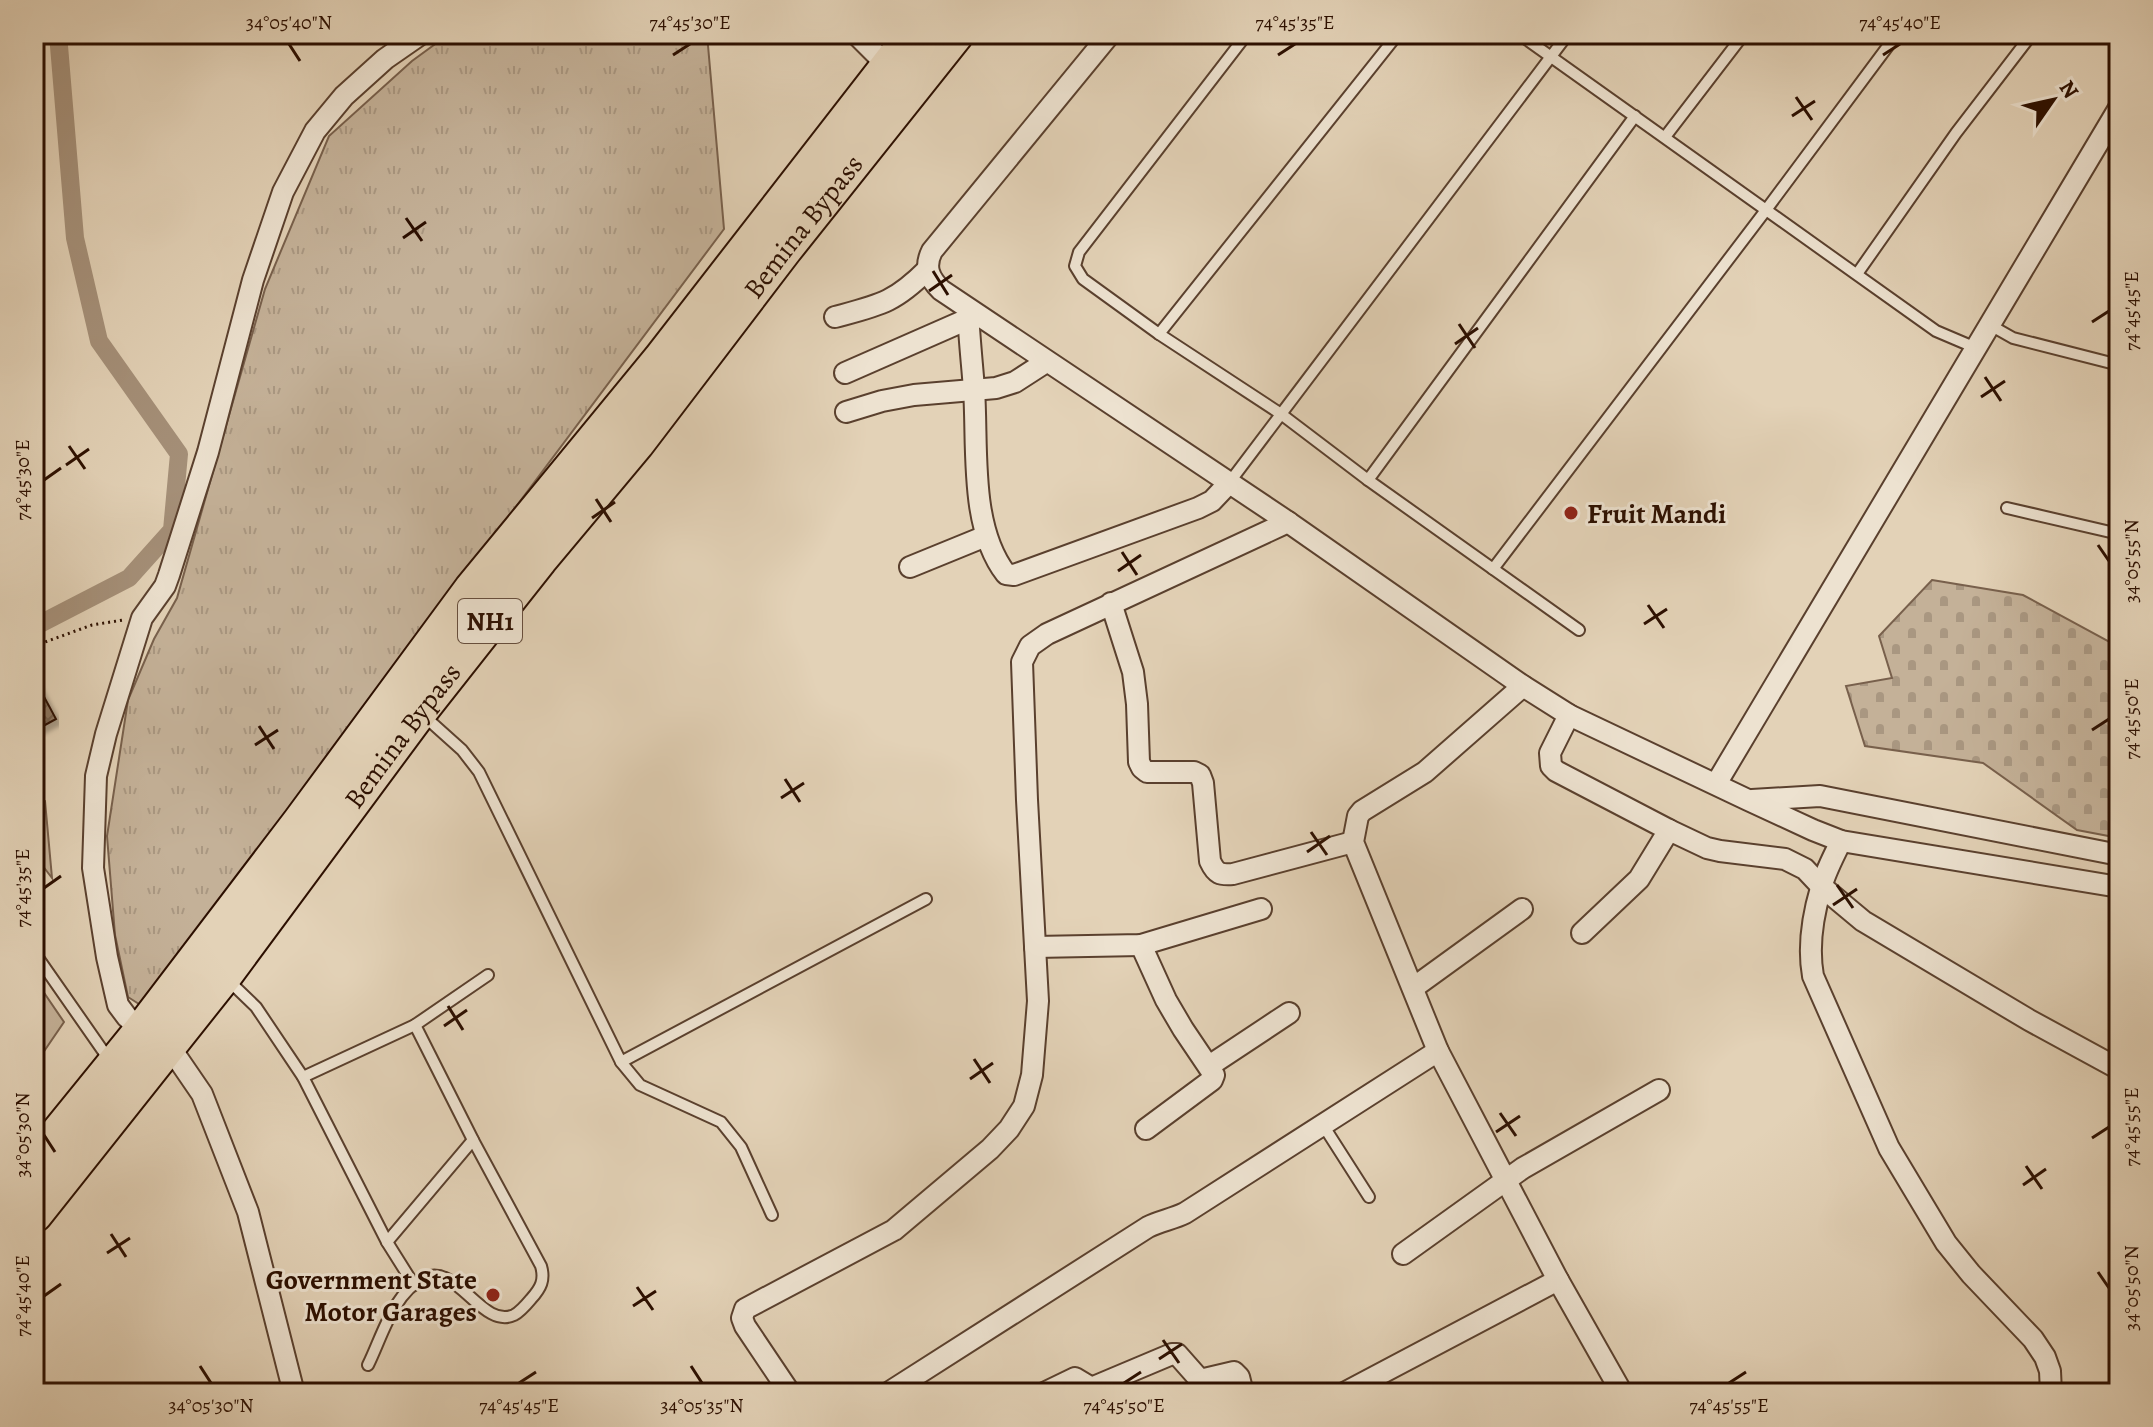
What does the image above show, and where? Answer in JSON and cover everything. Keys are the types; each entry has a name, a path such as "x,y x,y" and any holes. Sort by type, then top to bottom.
{"highway":[{"name":"Bemina Bypass","path":"34,1214 301,822 472,590 661,360 914,34"},
{"name":"Bemina Bypass","path":"34,1164 113,1066 154,1040 223,976 419,711 636,443 783,250 955,34"}],"street":[{"path":"294,1393 248,1212 202,1094 176,1056 127,1017 118,1005 93,868 96,776 142,618 165,586 169,575 208,452 253,280 283,192 315,131 344,96 402,40 421,34"},
{"path":"856,34 889,67"},
{"path":"1110,34 932,251 928,259 932,281 968,315 1046,362 1288,522 1569,715 1841,841 2119,887"},
{"path":"1716,784 2117,115"},
{"path":"835,317 895,298 928,269"},
{"path":"845,373 968,315"},
{"path":"968,315 976,462 986,536 1006,574 1014,575 1198,508 1212,501 1229,483"},
{"path":"846,412 914,395 996,388 1015,382 1046,362"},
{"path":"790,1393 745,1326 742,1318 745,1309 894,1230 962,1175 1009,1129 1024,1106 1032,1075 1038,1001 1022,662 1030,646 1047,634 1111,603 1288,522"},
{"path":"910,567 986,536"},
{"path":"1111,603 1133,672 1139,762 1147,772 1194,772 1200,775 1210,861 1214,871 1220,875 1233,874 1353,842"},
{"path":"1523,686 1425,772 1362,811 1358,816 1353,842 1438,1051 1558,1280 1622,1393"},
{"path":"1569,715 1550,753 1551,766 1571,780 1707,848 1785,859 1805,869 1863,921 2029,1020 2119,1069"},
{"path":"1748,800 1820,796 2119,855"},
{"path":"1582,933 1639,879 1669,830"},
{"path":"1841,841 1821,886 1811,945 1813,976 1889,1148 1946,1243 2033,1339 2045,1357 2050,1371 2051,1393"},
{"path":"1035,947 1141,945 1261,909"},
{"path":"1413,988 1522,909"},
{"path":"1141,945 1166,1000 1214,1075 1212,1080 1146,1129"},
{"path":"1209,1066 1289,1013"},
{"path":"888,1393 1148,1227 1185,1213 1438,1051"},
{"path":"1403,1254 1523,1168 1659,1090"},
{"path":"1344,1393 1558,1280"},
{"path":"1044,1393 1075,1378 1090,1387 1096,1386 1172,1354 1177,1354 1200,1380 1234,1372 1239,1377 1243,1393"}],"lane":[{"path":"1247,34 1079,252 1075,266 1083,279 1159,334 1281,414 1579,630"},
{"path":"1159,334 1398,34"},
{"path":"1519,34 1936,331 1976,348"},
{"path":"1229,483 1568,34"},
{"path":"1665,137 1744,34"},
{"path":"1493,569 1897,34"},
{"path":"1857,274 1956,133 2032,34"},
{"path":"1368,480 1635,116"},
{"path":"1990,325 2013,338 2119,365"},
{"path":"2007,508 2119,534"},
{"path":"419,711 462,750 479,772 621,1062 640,1085 721,1122 741,1147 772,1215"},
{"path":"621,1062 926,899"},
{"path":"34,952 113,1066"},
{"path":"303,1077 415,1025 488,975"},
{"path":"223,976 256,1007 303,1077 387,1242 414,1285"},
{"path":"368,1365 395,1308 414,1285 426,1277 438,1276 454,1284 493,1316 504,1318 515,1315 542,1284 541,1266 415,1025"},
{"path":"1323,1125 1369,1197"},
{"path":"387,1242 473,1140"}],"path":[{"path":"34,646 92,625 142,618"}],"green space":[{"path":"449,34 707,34 724,229 142,1006 128,997 115,935 107,836 128,700 154,639 177,598 265,289 329,136 412,61"},
{"path":"1932,580 2023,595 2108,641 2119,651 2119,838 2077,830 1983,763 1865,746 1846,686 1892,678 1879,636"},
{"path":"34,799 45,801 52,878 34,850"},
{"path":"34,978 64,1022 34,1066"}],"building":[{"path":"34,678 56,719 34,731"}],"waterway":[{"path":"34,627 129,578 172,530 179,454 99,341 75,238 58,34"}],"place":[{"name":"Fruit Mandi","path":"1571,513"},
{"name":"Government State Motor Garages","path":"493,1295"}]}
